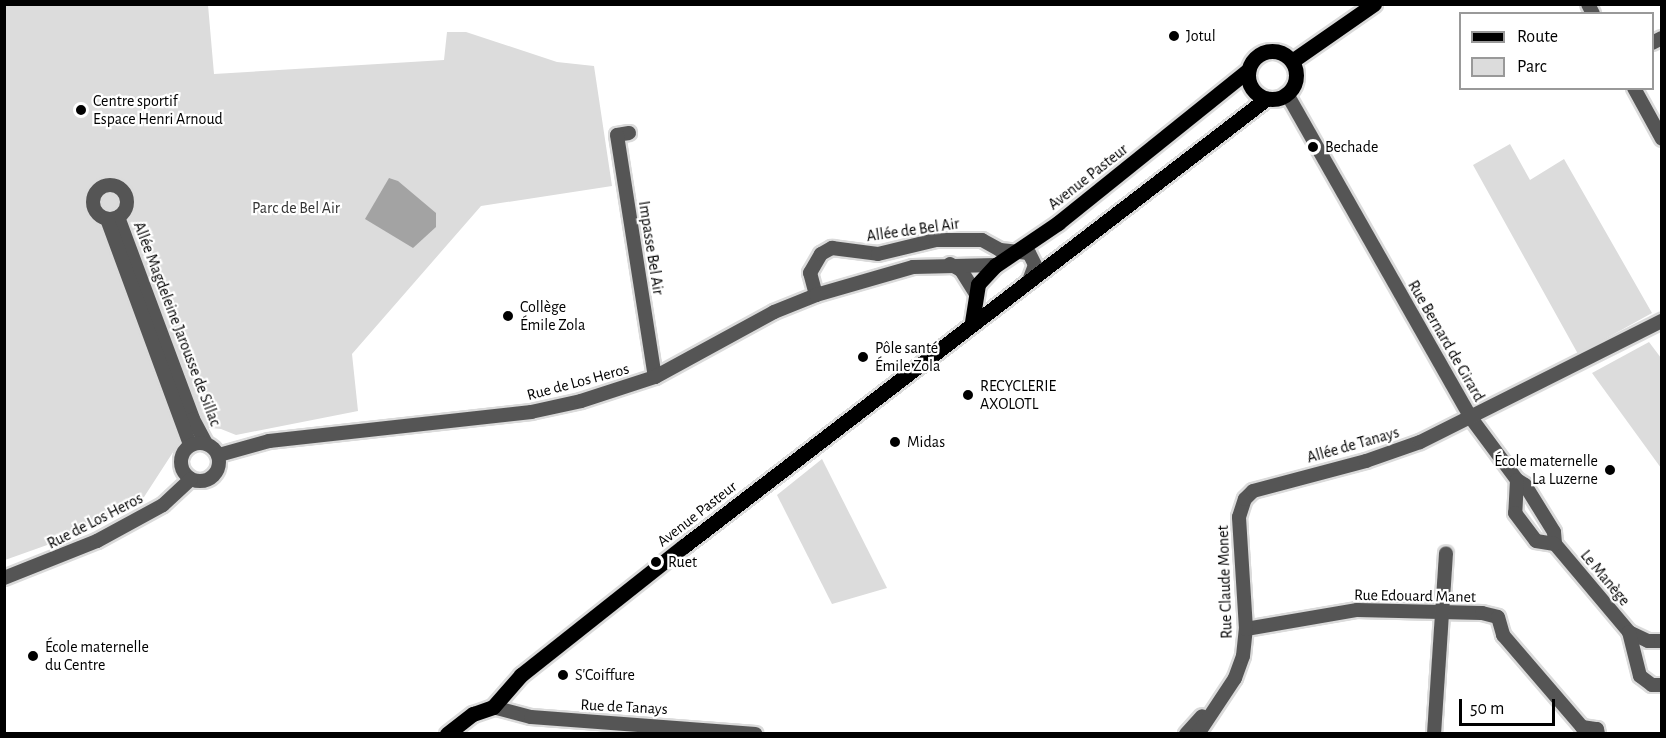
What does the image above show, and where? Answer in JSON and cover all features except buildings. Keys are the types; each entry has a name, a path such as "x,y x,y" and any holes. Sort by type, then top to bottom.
{"main road":[{"path":"1287,94 1296,77 1292,61 1374,4"},
{"name":"Avenue Pasteur","path":"975,292 978,284 996,265 1019,251 1142,158 1248,70 1255,57 1269,51 1283,53 1292,61"},
{"path":"1248,70 1251,88 1266,99"},
{"name":"Avenue Pasteur","path":"447,734 473,714 493,707 521,675 972,321 989,316 1266,99 1287,94"},
{"path":"972,321 975,292"}],"street":[{"path":"1635,90 1662,138"},
{"name":"Rue Bernard de Girard","path":"1287,94 1471,418 1662,321"},
{"name":"Impasse Bel Air","path":"629,133 617,135 655,377"},
{"name":"Allée Magdeleine Jarousse de Sillac","path":"190,445 112,218 193,419 206,443"},
{"name":"Allée de Bel Air","path":"816,296 810,273 820,254 832,248 878,254 936,240 970,238 990,242 1000,250 1019,251"},
{"path":"1019,251 1029,254 1035,265 1025,286"},
{"path":"950,264 962,270 975,292"},
{"name":"Rue de Los Heros","path":"219,455 269,441 531,412 619,391 655,377 774,312 816,296 914,267 950,264 996,265"},
{"name":"Le Manège","path":"1471,418 1517,480 1525,485 1554,532 1556,544 1629,632 1648,641 1662,641"},
{"name":"Allée de Tanays","path":"1245,499 1261,486 1366,461 1471,418"},
{"path":"206,443 219,455 216,474 204,481 191,479 183,471 181,459 190,445 206,443"},
{"name":"Rue de Los Heros","path":"4,578 97,541 163,505 191,479"},
{"name":"Le Manège","path":"1517,480 1515,513 1536,541 1556,544"},
{"name":"Rue Claude Monet","path":"1198,734 1223,695 1243,656 1246,629 1239,517 1245,499"},
{"path":"1434,734 1446,553"},
{"name":"Rue Edouard Manet","path":"1246,629 1357,610 1442,611 1498,618 1503,635 1582,728 1597,729 1598,734"},
{"name":"Le Manège","path":"1629,632 1640,676 1652,685 1662,685"},
{"name":"Rue Claude Monet","path":"1186,734 1223,695"},
{"name":"Rue de Tanays","path":"493,707 531,717 755,734"}],"green space":[{"name":"Parc de Bel Air","path":"4,5 208,5 214,74 444,60 447,32 466,32 557,62 594,66 612,186 481,206 352,354 358,411 236,435 221,429 190,426 144,497 64,539 5,560"},
{"path":"1510,144 1530,180 1564,159 1652,313 1578,354 1473,165"},
{"path":"1649,342 1661,358 1661,468 1592,373"},
{"path":"822,459 887,588 832,604 777,495"}],"shaded area":[{"path":"389,178 398,181 436,213 436,227 413,248 365,219"}],"place":[{"name":"Jotul","path":"1174,36"},
{"name":"Centre sportif Espace Henri Arnoud","path":"81,110"},
{"name":"Bechade","path":"1313,147"},
{"name":"Collège Émile Zola","path":"508,316"},
{"name":"Pôle santé Émile Zola","path":"863,357"},
{"name":"RECYCLERIE AXOLOTL","path":"968,395"},
{"name":"Midas","path":"895,442"},
{"name":"École maternelle La Luzerne","path":"1610,470"},
{"name":"Ruet","path":"656,562"},
{"name":"École maternelle du Centre","path":"33,656"},
{"name":"S'Coiffure","path":"563,675"}]}
